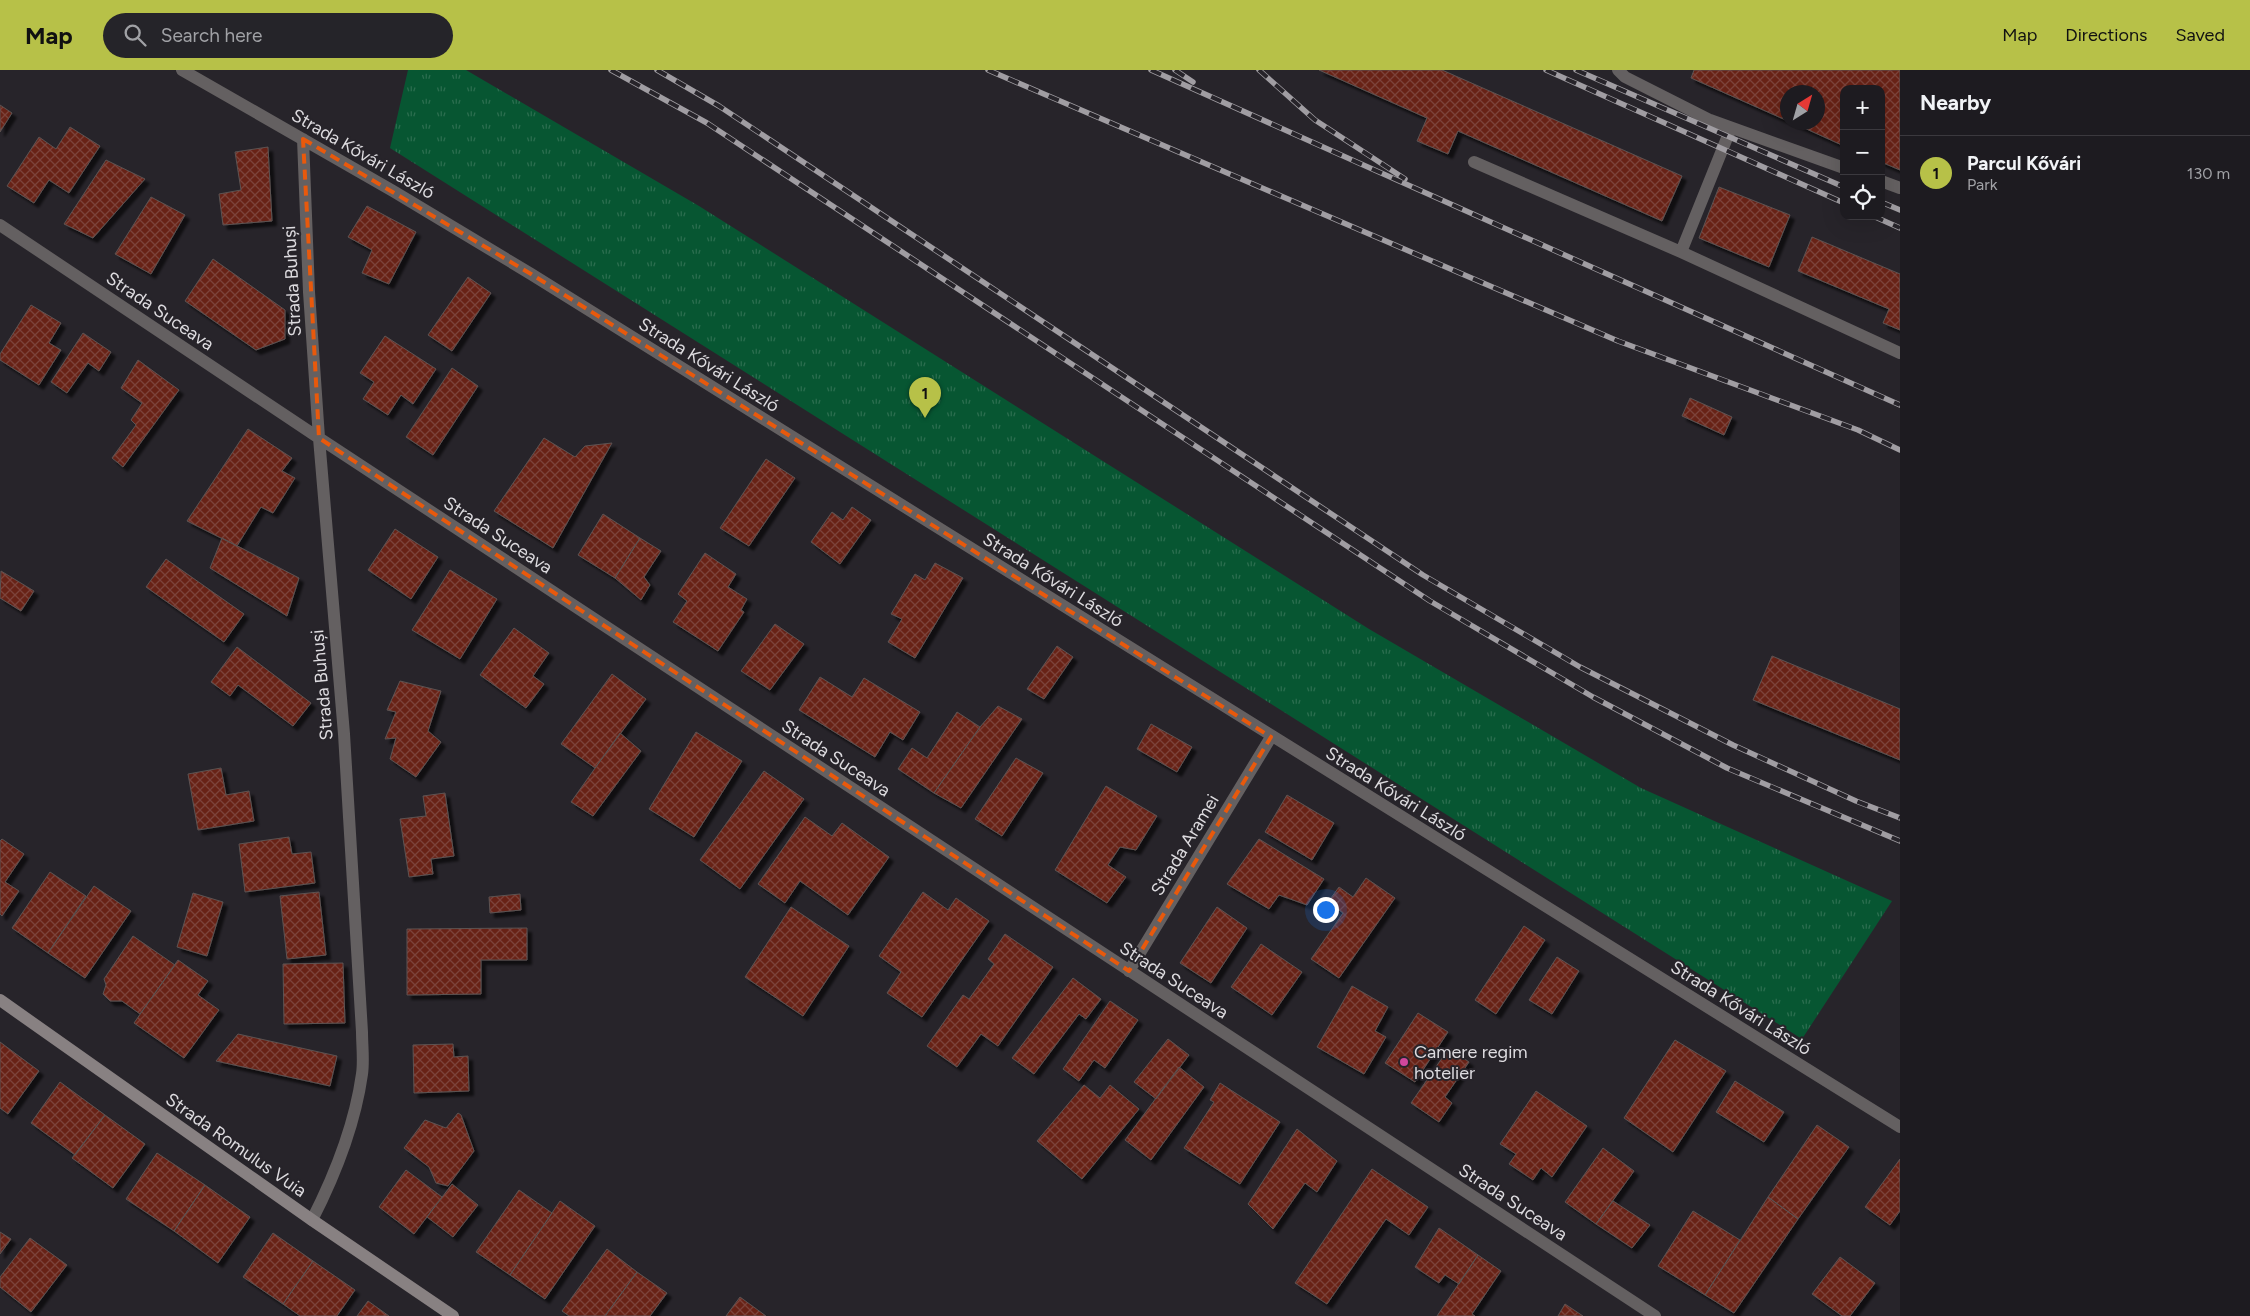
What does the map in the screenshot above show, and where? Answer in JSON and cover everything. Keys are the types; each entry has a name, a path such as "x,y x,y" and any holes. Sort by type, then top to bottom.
{"street":[{"name":"Strada Kővári László","path":"182,70 531,274 1271,737 1900,1127"},
{"path":"1618,70 1625,77 1710,120 1840,167"},
{"path":"1681,252 1731,128"},
{"name":"Strada Buhuși","path":"303,140 309,292 319,438 344,734 362,1032 362,1072 355,1110 328,1188 312,1220"},
{"path":"1474,162 1681,252 1900,353"},
{"path":"1885,182 1900,188"},
{"name":"Strada Suceava","path":"0,225 319,438 1655,1316"},
{"name":"Strada Aramei","path":"1128,971 1271,737"},
{"name":"Strada Romulus Vuia","path":"0,1000 312,1220 453,1316"}],"highlighted area":[{"path":"303,139 531,274 1271,737 1129,971 319,438"}],"green space":[{"path":"408,70 466,70 699,206 1369,629 1641,788 1892,901 1802,1039 390,148"}],"building":[{"path":"1319,70 1442,70 1682,176 1662,221 1458,131 1448,154 1417,141 1427,118"},
{"path":"1694,70 1900,70 1900,170 1885,164 1885,85 1840,85 1840,144 1809,130 1825,130 1825,85 1780,85 1780,117 1691,78"},
{"path":"0,105 12,113 0,132"},
{"path":"70,127 100,146 69,193 49,180 34,203 7,186 39,137 56,149"},
{"path":"268,147 272,221 223,225 219,194 241,190 235,152"},
{"path":"106,160 145,179 93,238 64,224"},
{"path":"1719,187 1790,215 1769,267 1699,238"},
{"path":"151,197 185,215 151,274 115,254"},
{"path":"367,206 416,232 389,284 362,273 372,250 348,237"},
{"path":"1812,237 1900,274 1900,330 1883,323 1889,309 1798,271"},
{"path":"213,259 285,310 285,339 256,350 185,301"},
{"path":"468,277 491,293 452,351 428,335"},
{"path":"31,305 61,323 49,343 61,350 39,385 0,360 0,354"},
{"path":"83,333 111,352 99,371 88,363 67,393 51,382"},
{"path":"385,336 436,369 413,404 401,395 388,415 363,399 374,382 360,373"},
{"path":"138,360 179,390 123,467 112,458 136,425 131,420 142,403 121,388"},
{"path":"452,368 478,386 433,455 406,437"},
{"path":"1690,398 1732,417 1724,435 1682,416"},
{"path":"248,429 292,458 282,471 295,478 273,513 261,507 237,546 187,521"},
{"path":"544,438 575,457 585,446 612,443 553,548 494,511"},
{"path":"766,459 795,478 749,546 720,528"},
{"path":"852,507 871,520 840,564 811,542 832,512 843,520"},
{"path":"603,514 640,538 615,578 578,555"},
{"path":"395,529 438,557 411,599 368,570"},
{"path":"222,538 299,578 287,616 210,568"},
{"path":"640,538 661,551 644,577 650,585 641,600 615,578"},
{"path":"705,553 736,574 728,587 747,599 741,610 744,612 718,651 673,622 687,601 678,594"},
{"path":"166,559 244,614 224,642 146,587"},
{"path":"935,563 963,578 915,658 888,642 902,619 891,614 915,574 925,580"},
{"path":"450,570 497,599 460,659 412,630"},
{"path":"1,571 34,591 21,611 0,598"},
{"path":"775,624 804,644 770,690 741,671"},
{"path":"514,628 549,653 533,676 544,684 526,708 480,675"},
{"path":"1057,646 1073,657 1044,699 1027,689"},
{"path":"237,647 311,703 293,726 238,685 230,696 211,682"},
{"path":"1772,656 1900,709 1900,760 1753,700"},
{"path":"612,674 646,699 595,768 561,744"},
{"path":"820,677 852,697 864,678 920,712 903,740 890,732 875,757 799,710"},
{"path":"400,681 441,691 428,731 441,742 416,777 390,759 396,738 385,739 396,712 387,710"},
{"path":"998,706 1022,719 961,808 934,793 980,727"},
{"path":"957,712 980,727 934,793 898,769 912,748 927,758"},
{"path":"1151,724 1192,747 1177,772 1137,749"},
{"path":"696,732 742,761 694,837 649,809"},
{"path":"620,733 641,751 593,816 571,802"},
{"path":"1016,758 1043,773 1002,836 975,819"},
{"path":"221,768 226,795 249,791 254,821 198,830 188,774"},
{"path":"764,771 804,799 740,889 700,860"},
{"path":"1106,786 1157,816 1136,850 1120,847 1108,865 1126,877 1107,903 1055,870"},
{"path":"445,793 454,856 431,859 433,874 409,877 400,819 426,816 423,796"},
{"path":"1287,795 1334,823 1312,860 1265,832"},
{"path":"805,817 832,836 842,823 889,857 848,915 800,881 785,903 758,884"},
{"path":"289,837 292,854 311,852 315,883 245,892 239,844"},
{"path":"2,839 24,854 5,882 19,891 2,916 0,914 0,841"},
{"path":"1259,839 1324,879 1307,905 1279,895 1269,909 1227,884"},
{"path":"50,872 86,896 48,953 12,928"},
{"path":"1366,878 1395,898 1339,978 1311,959 1343,913 1328,902 1339,887 1353,897"},
{"path":"94,886 131,911 85,978 48,953"},
{"path":"319,892 326,955 287,959 280,896"},
{"path":"923,892 948,910 956,898 989,921 922,1017 887,993 901,972 879,956"},
{"path":"193,893 223,902 207,956 177,947"},
{"path":"520,894 521,910 490,913 489,897"},
{"path":"791,907 849,946 803,1016 745,977"},
{"path":"1217,907 1247,928 1211,983 1180,963"},
{"path":"1524,926 1545,940 1496,1014 1475,1000"},
{"path":"527,928 527,960 481,960 481,994 407,995 407,929"},
{"path":"1005,934 1053,967 998,1046 981,1034 957,1067 927,1046 963,995 969,999 994,964 988,959"},
{"path":"133,936 175,965 140,1014 122,1001 110,1001 103,994 106,985 104,979"},
{"path":"1261,944 1302,972 1272,1015 1231,987"},
{"path":"1557,957 1579,971 1552,1014 1529,1000"},
{"path":"178,960 208,981 198,995 219,1010 184,1058 134,1023"},
{"path":"343,963 345,1023 284,1024 283,964"},
{"path":"1073,978 1101,999 1086,1019 1079,1014 1034,1074 1012,1058"},
{"path":"1352,986 1388,1007 1375,1031 1386,1037 1364,1074 1317,1047"},
{"path":"1110,1001 1138,1020 1105,1068 1094,1060 1079,1081 1063,1069"},
{"path":"1418,1013 1448,1032 1415,1082 1385,1063"},
{"path":"238,1034 337,1056 330,1086 216,1061"},
{"path":"1168,1039 1189,1055 1156,1099 1134,1082"},
{"path":"1675,1040 1726,1071 1673,1152 1624,1118"},
{"path":"0,1042 39,1071 8,1114 0,1108"},
{"path":"453,1044 454,1057 468,1056 469,1091 414,1093 413,1045"},
{"path":"1449,1048 1469,1062 1445,1097 1452,1103 1439,1122 1411,1103"},
{"path":"1179,1067 1204,1087 1151,1160 1125,1140"},
{"path":"1735,1081 1784,1112 1764,1142 1716,1112"},
{"path":"60,1082 105,1115 75,1155 31,1123"},
{"path":"1220,1083 1280,1122 1240,1184 1184,1148 1214,1102 1210,1100"},
{"path":"1084,1085 1100,1098 1110,1085 1139,1109 1082,1179 1037,1141"},
{"path":"1536,1091 1587,1126 1552,1177 1541,1168 1533,1180 1509,1164 1516,1154 1500,1144"},
{"path":"458,1113 461,1115 474,1151 448,1186 436,1183 429,1167 404,1148 425,1120 446,1128"},
{"path":"105,1115 145,1144 113,1188 72,1158"},
{"path":"1817,1125 1849,1147 1798,1219 1768,1197"},
{"path":"1297,1129 1337,1161 1317,1192 1305,1183 1273,1229 1248,1204"},
{"path":"1603,1148 1634,1171 1596,1224 1565,1202"},
{"path":"157,1153 205,1185 174,1231 126,1199"},
{"path":"1900,1159 1900,1211 1890,1225 1865,1207"},
{"path":"1372,1169 1428,1207 1409,1235 1386,1219 1327,1304 1295,1283"},
{"path":"406,1170 442,1197 414,1234 379,1207"},
{"path":"452,1184 478,1205 453,1237 427,1217"},
{"path":"205,1185 250,1217 218,1263 174,1231"},
{"path":"519,1190 552,1213 510,1275 476,1252"},
{"path":"1768,1197 1798,1219 1734,1313 1705,1295"},
{"path":"560,1201 595,1226 545,1299 510,1275"},
{"path":"1613,1201 1650,1225 1632,1248 1596,1224"},
{"path":"1693,1211 1740,1240 1705,1295 1658,1266"},
{"path":"1439,1228 1478,1255 1459,1284 1445,1275 1439,1283 1415,1267"},
{"path":"0,1232 11,1239 0,1254"},
{"path":"273,1233 313,1261 283,1304 243,1277"},
{"path":"30,1238 67,1265 31,1312 0,1287 0,1277"},
{"path":"607,1249 637,1272 605,1316 569,1316 562,1311"},
{"path":"1478,1255 1501,1271 1472,1314 1475,1316 1437,1316"},
{"path":"1840,1257 1875,1283 1850,1316 1842,1316 1812,1294"},
{"path":"313,1261 355,1290 337,1316 300,1316 283,1304"},
{"path":"637,1272 667,1293 650,1316 605,1316"},
{"path":"740,1297 766,1316 726,1316"},
{"path":"368,1301 389,1316 357,1316"},
{"path":"1565,1304 1583,1316 1558,1316"}],"railway":[{"path":"611,70 707,123 1430,601 1593,697 1727,768 1900,841"},
{"path":"657,70 719,106 1423,575 1580,667 1733,745 1856,801 1900,818"},
{"path":"988,70 1618,341 1858,430 1900,450"},
{"path":"1151,70 1900,405"},
{"path":"1175,70 1193,82"},
{"path":"1259,70 1315,120 1405,179"},
{"path":"1546,70 1840,201"},
{"path":"1576,70 1840,185"},
{"path":"1885,204 1900,210"},
{"path":"1882,220 1900,228"}],"place":[{"name":"Parcul Kővári","path":"925,418"},
{"name":"Camere regim hotelier","path":"1404,1062"}]}
